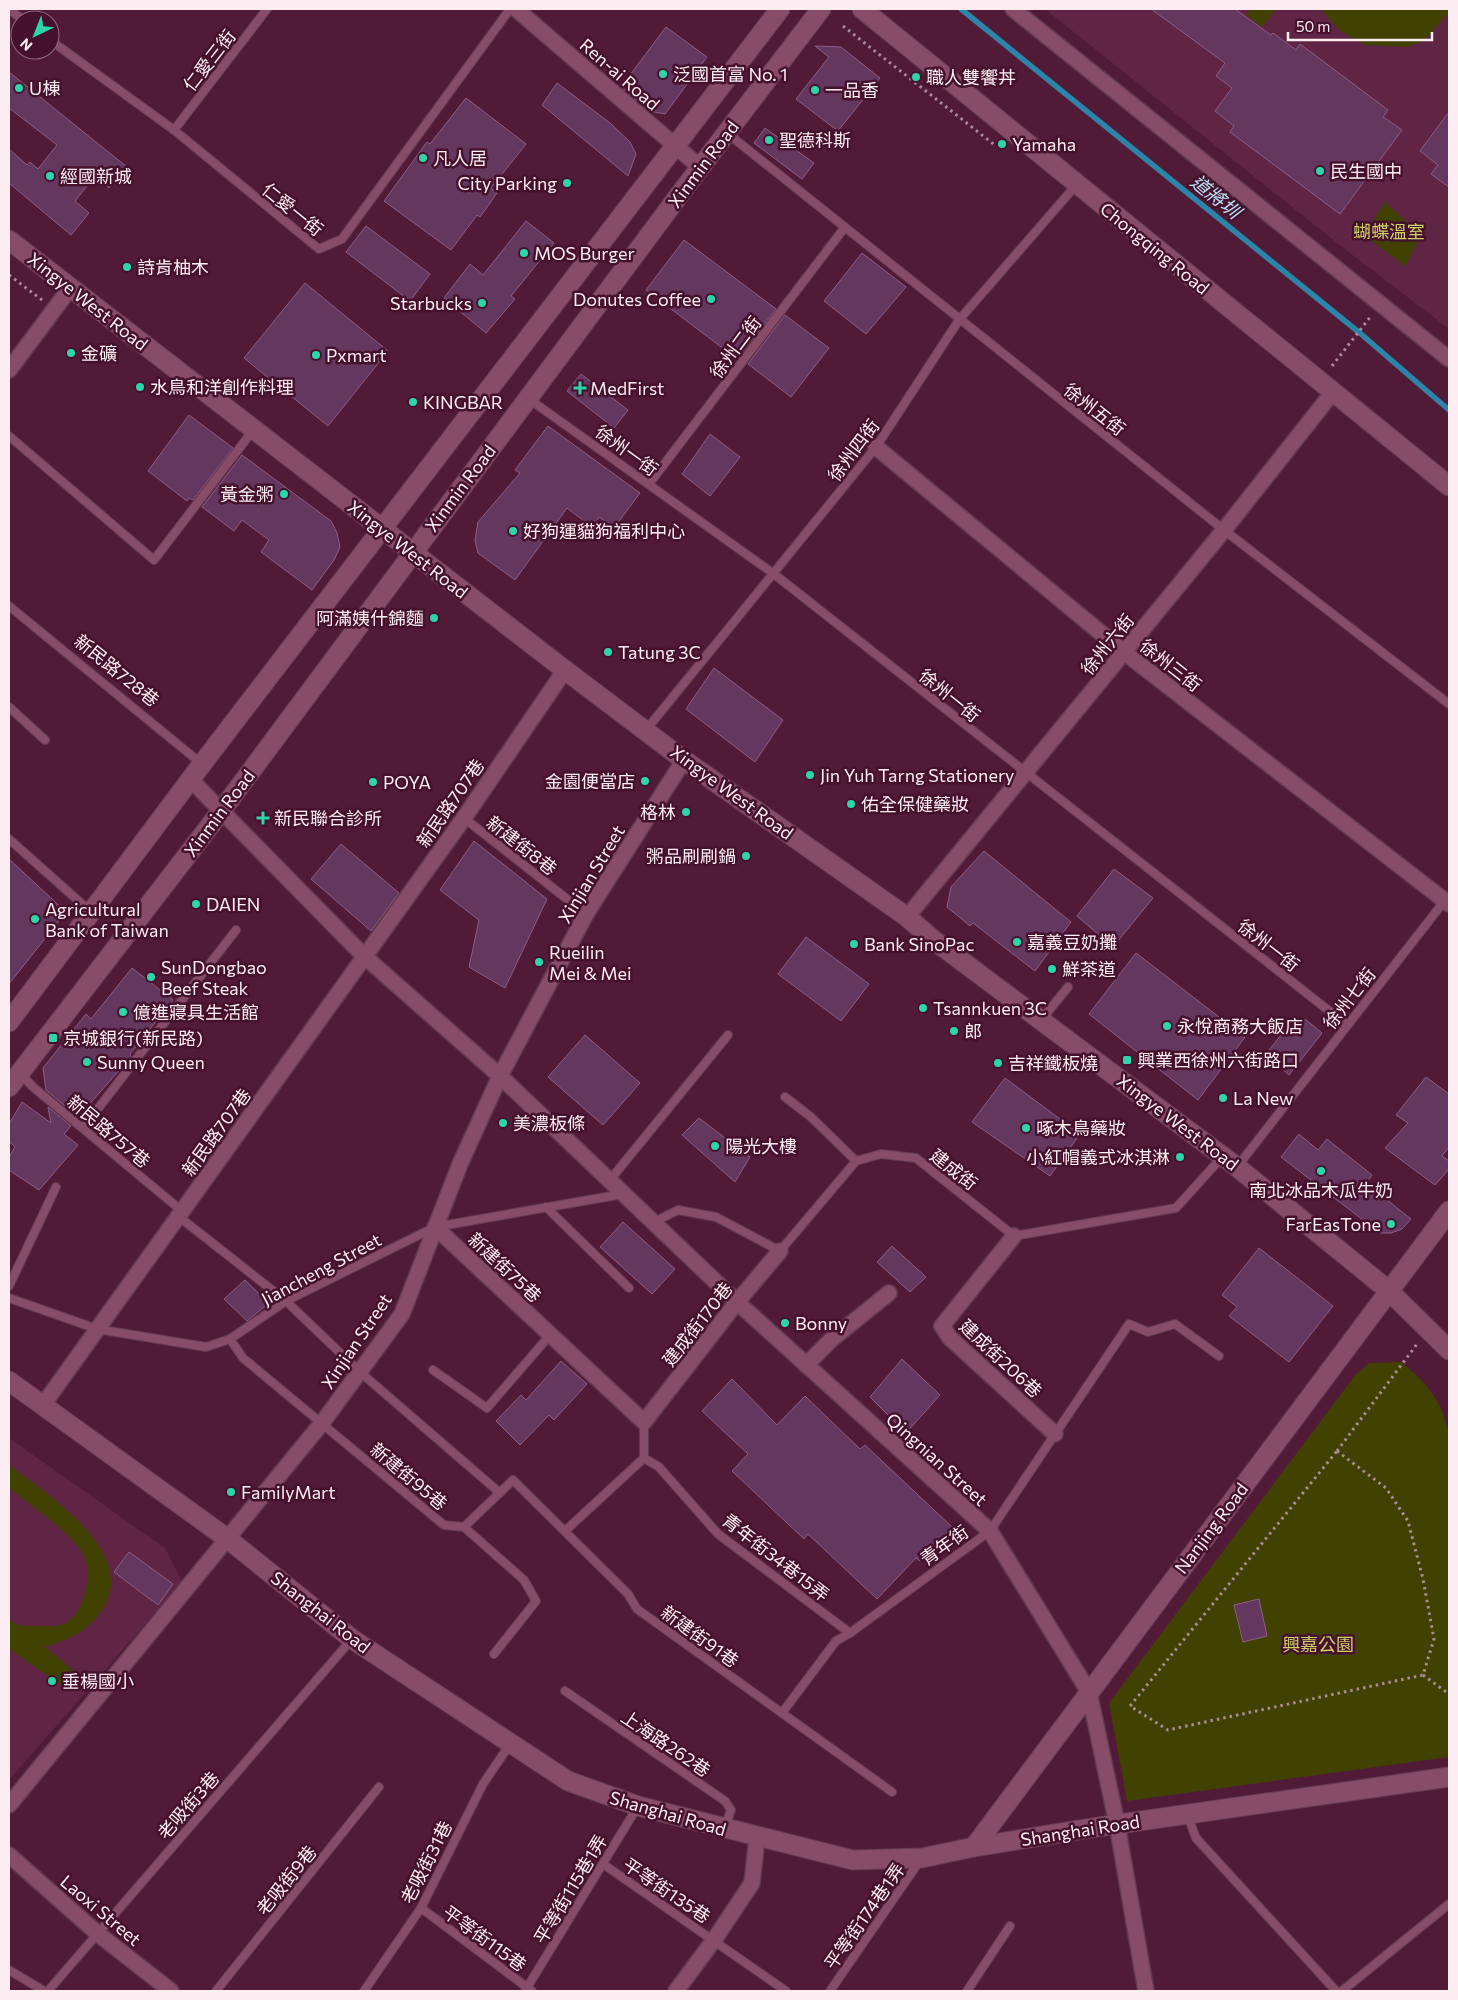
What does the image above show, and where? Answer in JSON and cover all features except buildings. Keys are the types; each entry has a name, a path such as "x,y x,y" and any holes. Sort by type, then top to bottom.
{"street":[{"name":"Ren-ai Road","path":"516,9 700,167"},
{"name":"Xinmin Road","path":"9,1022 190,779 780,9"},
{"name":"Xinmin Road","path":"14,1080 222,810 412,552 700,167 821,9"},
{"name":"Chongqing Road","path":"862,9 1449,486"},
{"path":"1013,9 1449,359"},
{"name":"Xingye West Road","path":"9,240 684,760 907,917 931,938 1230,1161 1388,1290 1449,1350"},
{"path":"9,370 71,287"},
{"name":"徐州六街","path":"907,917 1224,530 1333,392"},
{"name":"徐州三街","path":"876,447 1124,652 1448,900"},
{"name":"新民路707巷","path":"43,1405 464,818 565,670"},
{"name":"Xinjian Street","path":"9,1805 322,1423 402,1314 460,1164 500,1076 586,914 684,760"},
{"path":"190,779 364,956 500,1076"},
{"name":"Qingnian Street","path":"500,1076 625,1193 737,1302 990,1531 1089,1692 1117,1824 1146,1991"},
{"name":"Nanjing Road","path":"974,1846 1388,1290 1449,1211"},
{"name":"新建街75巷","path":"435,1227 644,1422"},
{"name":"建成街206巷","path":"1014,1236 942,1326 950,1338 1055,1434"},
{"name":"建成街170巷","path":"644,1422 737,1302 780,1251"},
{"path":"806,1365 832,1338 889,1292"},
{"name":"Shanghai Road","path":"9,1381 228,1539 352,1639 568,1781 638,1806 757,1838 853,1860 922,1858 974,1846 1117,1824 1449,1777"},
{"path":"676,1991 714,1940 752,1883 757,1838"},
{"name":"Laoxi Street","path":"9,1855 97,1933 170,1991"}],"lane":[{"name":"仁愛三街","path":"174,130 267,9"},
{"name":"仁愛一街","path":"60,47 174,130 318,249 342,239 510,9"},
{"name":"徐州五街","path":"727,132 959,320 1224,530 1449,704"},
{"name":"徐州四街","path":"646,730 876,447 959,320 1077,184"},
{"name":"徐州二街","path":"649,484 845,227"},
{"name":"徐州一街","path":"528,398 774,574 1025,774 1347,1025"},
{"path":"9,436 154,560 254,429"},
{"name":"新民路728巷","path":"9,606 202,764"},
{"path":"9,707 44,740"},
{"name":"新建街8巷","path":"464,818 586,914"},
{"path":"9,839 91,912"},
{"name":"徐州七街","path":"1230,1161 1347,1025 1448,900"},
{"path":"83,1128 236,930"},
{"path":"1042,1019 1068,987"},
{"path":"610,1180 728,1035"},
{"name":"新民路757巷","path":"14,1080 33,1087 83,1128 180,1214 286,1301 360,1372"},
{"path":"654,1222 678,1210 716,1217 780,1251 856,1161 811,1117 785,1097"},
{"name":"建成街","path":"856,1161 881,1154 916,1158 1014,1236"},
{"path":"1014,1236 1176,1208 1230,1161"},
{"path":"9,1286 56,1187"},
{"name":"Jiancheng Street","path":"9,1298 97,1329 206,1347 230,1339 286,1301 435,1227 625,1193"},
{"path":"546,1207 629,1288"},
{"name":"青年街","path":"782,1713 836,1641 850,1633 990,1531 1129,1324 1148,1332 1174,1324 1219,1356"},
{"path":"433,1370 488,1408 550,1334"},
{"name":"新建街95巷","path":"230,1339 243,1358 444,1525 464,1528 524,1580 536,1601 494,1654"},
{"path":"360,1372 500,1493 464,1528"},
{"path":"565,1531 644,1458 644,1422"},
{"name":"青年街34巷15弄","path":"644,1458 659,1467 718,1534 850,1633"},
{"name":"新建街91巷","path":"500,1493 513,1480 628,1594 637,1609 892,1792"},
{"name":"老吸街3巷","path":"46,1991 352,1639"},
{"name":"上海路262巷","path":"565,1691 725,1801 730,1810 724,1829"},
{"name":"老吸街31巷","path":"364,1991 421,1908 483,1784 510,1744"},
{"name":"老吸街9巷","path":"216,1991 379,1787"},
{"name":"平等街115巷1弄","path":"528,1990 638,1806"},
{"path":"1187,1814 1196,1838 1336,1991"},
{"name":"平等街174巷1弄","path":"830,1991 922,1858"},
{"name":"平等街135巷","path":"603,1864 786,1991"},
{"path":"1342,1991 1449,1904"},
{"name":"平等街115巷","path":"421,1908 528,1990"},
{"path":"967,1991 1010,1926"},
{"path":"9,1970 46,1991"}],"path":[{"path":"843,26 996,146"},
{"path":"9,275 48,304"},
{"path":"1342,353 1366,323"},
{"path":"1417,1343 1337,1451 1130,1706 1168,1730 1423,1675 1449,1694"},
{"path":"1337,1451 1386,1488 1408,1521 1423,1579 1434,1639 1423,1675"}],"shaded area":[{"name":"民生國中","path":"1045,9 1449,9 1449,329 1337,243"},
{"name":"垂楊國小","path":"9,1438 165,1548 182,1582 9,1780"}],"green space":[{"path":"1251,9 1276,9 1262,27 1246,15"},
{"path":"1321,9 1449,9 1449,12 1424,41 1407,47 1364,45 1339,30"},
{"name":"蝴蝶溫室","path":"1385,202 1421,236 1405,266 1364,235"},
{"name":"興嘉公園","path":"1401,1362 1427,1386 1439,1404 1449,1438 1449,1757 1127,1801 1109,1703 1356,1374 1369,1363"},
{"path":"9,1465 43,1490 80,1523 96,1542 107,1561 111,1581 107,1601 102,1610 81,1631 45,1647 81,1677 70,1691 9,1649 9,1620 27,1626 55,1626 69,1621 81,1606 87,1586 85,1558 72,1539 51,1520 9,1488"}],"waterway":[{"name":"道將圳","path":"961,9 1361,334 1449,410"}],"place":[{"name":"泛國首富 No. 1","path":"663,74"},
{"name":"職人雙饗丼","path":"916,77"},
{"name":"U棟","path":"19,88"},
{"name":"一品香","path":"815,90"},
{"name":"聖德科斯","path":"769,140"},
{"name":"Yamaha","path":"1002,144"},
{"name":"凡人居","path":"423,158"},
{"name":"民生國中","path":"1320,171"},
{"name":"經國新城","path":"50,176"},
{"name":"City Parking","path":"567,183"},
{"name":"MOS Burger","path":"524,253"},
{"name":"詩肯柚木","path":"127,267"},
{"name":"Donutes Coffee","path":"711,299"},
{"name":"Starbucks","path":"482,303"},
{"name":"金礦","path":"71,353"},
{"name":"Pxmart","path":"316,355"},
{"name":"水鳥和洋創作料理","path":"140,387"},
{"name":"MedFirst","path":"580,388"},
{"name":"KINGBAR","path":"413,402"},
{"name":"黃金粥","path":"284,494"},
{"name":"好狗運貓狗福利中心","path":"513,531"},
{"name":"阿滿姨什錦麵","path":"434,618"},
{"name":"Tatung 3C","path":"608,652"},
{"name":"Jin Yuh Tarng Stationery","path":"810,775"},
{"name":"金園便當店","path":"645,781"},
{"name":"POYA","path":"373,782"},
{"name":"佑全保健藥妝","path":"851,804"},
{"name":"格林","path":"686,812"},
{"name":"新民聯合診所","path":"263,818"},
{"name":"粥品刷刷鍋","path":"746,856"},
{"name":"DAIEN","path":"196,904"},
{"name":"Agricultural Bank of Taiwan","path":"35,919"},
{"name":"嘉義豆奶攤","path":"1017,942"},
{"name":"Bank SinoPac","path":"854,944"},
{"name":"Rueilin Mei & Mei","path":"539,962"},
{"name":"鮮茶道","path":"1052,969"},
{"name":"SunDongbao Beef Steak","path":"151,977"},
{"name":"Tsannkuen 3C","path":"923,1008"},
{"name":"億進寢具生活館","path":"123,1012"},
{"name":"永悅商務大飯店","path":"1167,1026"},
{"name":"郎","path":"954,1031"},
{"name":"京城銀行(新民路)","path":"53,1038"},
{"name":"興業西徐州六街路口","path":"1127,1060"},
{"name":"Sunny Queen","path":"87,1062"},
{"name":"吉祥鐵板燒","path":"998,1063"},
{"name":"La New","path":"1223,1098"},
{"name":"美濃板條","path":"503,1123"},
{"name":"啄木鳥藥妝","path":"1026,1128"},
{"name":"陽光大樓","path":"715,1146"},
{"name":"小紅帽義式冰淇淋","path":"1180,1157"},
{"name":"南北冰品木瓜牛奶","path":"1321,1171"},
{"name":"FarEasTone","path":"1391,1224"},
{"name":"Bonny","path":"785,1323"},
{"name":"FamilyMart","path":"231,1492"},
{"name":"垂楊國小","path":"52,1681"}]}
